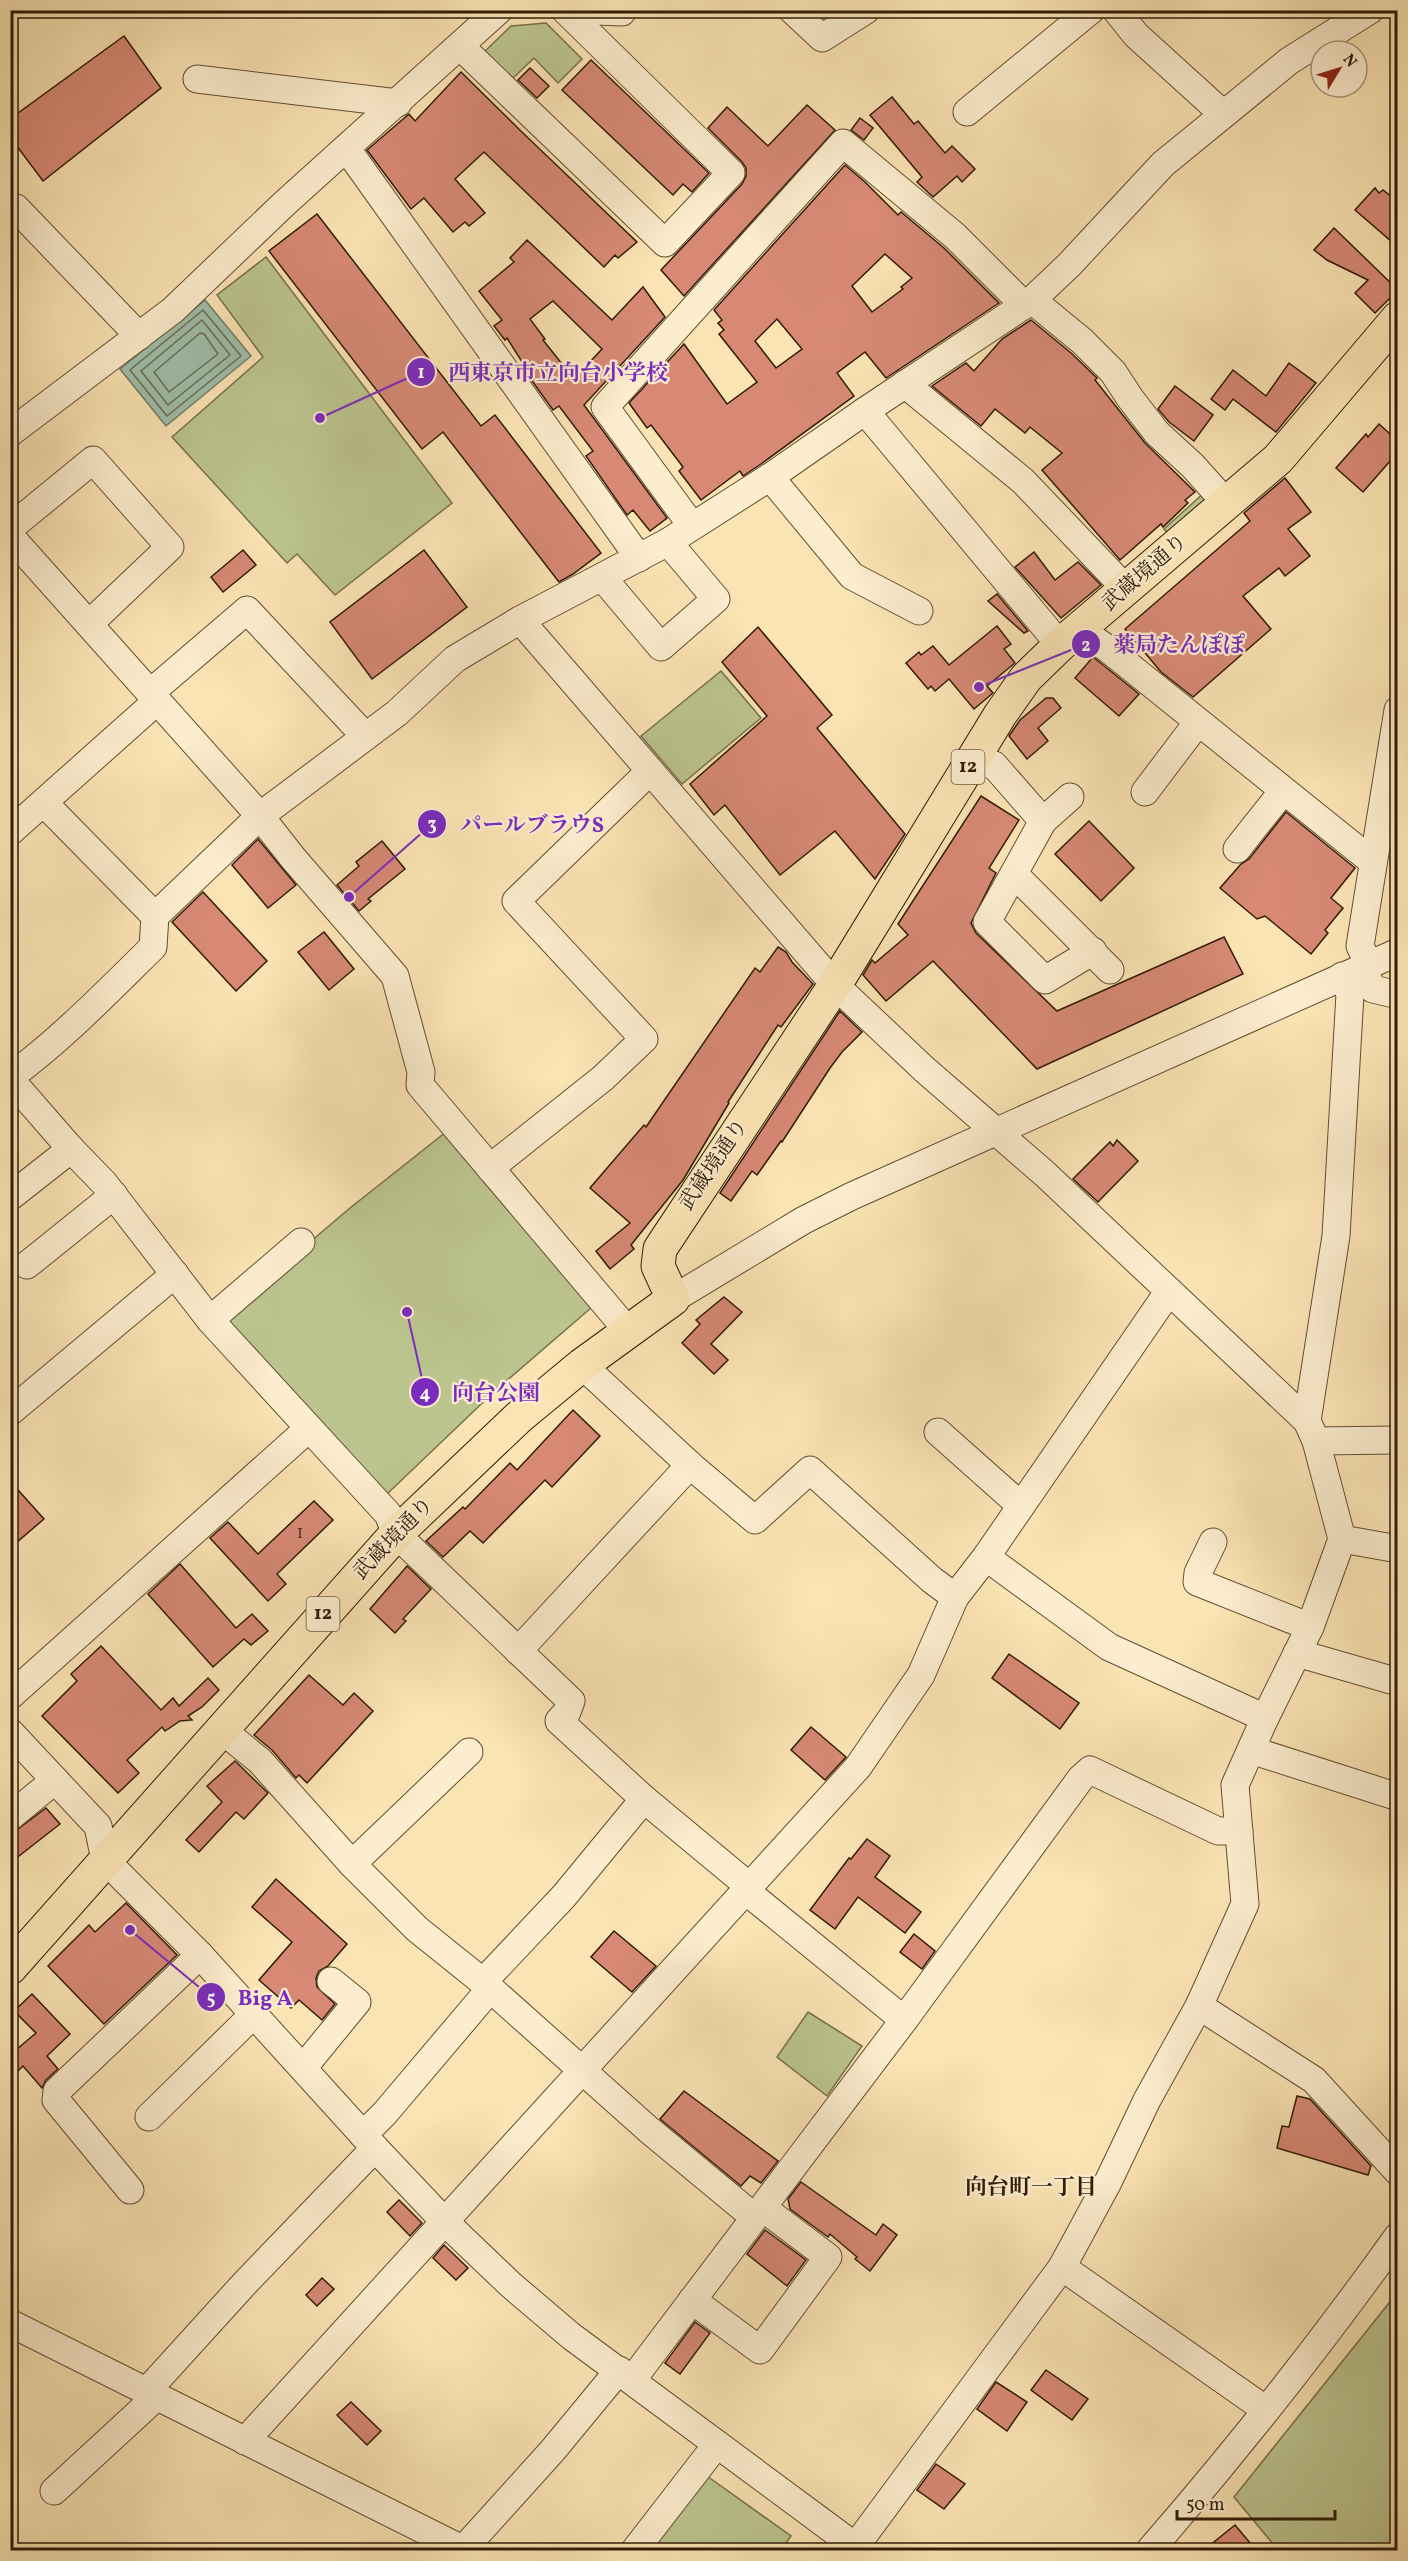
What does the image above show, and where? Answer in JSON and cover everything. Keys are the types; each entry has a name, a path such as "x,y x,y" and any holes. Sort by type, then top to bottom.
{"main road":[{"name":"武蔵境通り","path":"10,1968 396,1534 494,1439 582,1365 673,1299 658,1266 660,1249 835,985 1026,678 1070,637 1278,459 1398,318"}],"street":[{"path":"10,433 139,336 188,296 285,203 398,104 499,10"},
{"path":"460,46 665,243 731,173 565,10"},
{"path":"571,10 622,12"},
{"path":"792,10 822,38 866,10"},
{"path":"967,112 1091,10"},
{"path":"1116,10 1136,34 1223,114"},
{"path":"904,2020 644,1799 559,1721 567,1712 571,1701 396,1534 388,1514 210,1320 114,1195 10,1078 34,1060 92,1008 153,947 155,915 260,816 397,713 455,659 520,620 668,542 770,477 1028,302 1069,265 1162,164 1289,61 1370,10"},
{"path":"197,79 398,104"},
{"path":"692,526 605,407 843,143 955,236 1028,302 1082,341 1113,372 1156,433 1193,466 1226,503"},
{"path":"347,149 639,558"},
{"path":"10,212 16,208 139,336"},
{"path":"905,384 1023,481 1126,589"},
{"path":"865,411 1070,637 1108,649 1373,862"},
{"path":"10,528 93,460 170,546 89,624"},
{"path":"770,477 852,576 918,611"},
{"path":"10,536 260,816 293,858 395,976 407,1029 421,1072 420,1085 628,1331"},
{"path":"602,577 661,647 716,599 668,542"},
{"path":"10,832 44,803 247,610 365,736"},
{"path":"520,620 835,985 1169,1291 1311,1431 1398,1440"},
{"path":"10,1732 98,1826 105,1860 200,1955 445,2222 511,2285 571,2336 857,2549 1062,2267 1108,2182 1147,2100 1199,2006 1245,1904 1235,1785 1310,1627 1342,1539 1311,1431 1336,1236 1356,976 1398,710"},
{"path":"1144,792 1198,722"},
{"path":"972,762 994,765 1043,821"},
{"path":"490,1168 603,1078 644,1039 516,901 650,771"},
{"path":"1237,849 1283,791"},
{"path":"1014,874 1102,961 1045,980 987,922 1043,821 1070,797"},
{"path":"44,803 155,915"},
{"path":"673,1299 804,1220 995,1131 1356,976 1398,952"},
{"path":"1356,976 1373,990 1398,995"},
{"path":"10,1197 71,1149"},
{"path":"27,1265 114,1195"},
{"path":"210,1320 302,1242"},
{"path":"15,1397 175,1274"},
{"path":"245,2441 858,1767 921,1675 955,1597 986,1557 1169,1291"},
{"path":"582,1365 694,1469 755,1520 810,1470 932,1580 955,1597"},
{"path":"10,1696 308,1429"},
{"path":"938,1432 1020,1505"},
{"path":"518,1651 694,1469"},
{"path":"1342,1539 1398,1550"},
{"path":"1213,1542 1198,1573 1197,1582 1310,1627"},
{"path":"986,1557 1109,1647 1265,1718"},
{"path":"1297,1653 1398,1682"},
{"path":"222,1730 260,1761 352,1864 417,1929 487,1985 648,2130 758,2212 828,2258 760,2350 692,2300"},
{"path":"1251,1750 1398,1797"},
{"path":"352,1864 469,1752"},
{"path":"469,2550 470,2543 692,2300 904,2020 1081,1778 1090,1770 1218,1831 1239,1831"},
{"path":"10,1817 55,1780"},
{"path":"54,2491 151,2395 369,2141 385,2113 487,1985 644,1799"},
{"path":"130,2190 56,2100 57,2091 200,1955"},
{"path":"303,2068 357,2002 331,1981"},
{"path":"1199,2006 1314,2080 1398,2172"},
{"path":"149,2117 254,2014"},
{"path":"1150,2550 1210,2481 1333,2327 1398,2236"},
{"path":"1062,2267 1266,2410"},
{"path":"10,2323 464,2550"},
{"path":"635,2550 717,2444"}],"green space":[{"path":"546,23 582,59 558,83 534,58 510,81 483,53 511,26"},
{"path":"266,257 452,503 335,595 297,554 287,563 172,437 263,357 217,295"},
{"path":"1206,491 1207,504 1170,536 1164,529"},
{"path":"721,671 761,718 682,784 641,736"},
{"path":"446,1132 591,1308 498,1388 385,1496 223,1316 350,1208"},
{"path":"808,2012 862,2046 827,2096 777,2057"},
{"path":"1397,2293 1397,2550 1278,2550 1234,2497"},
{"path":"707,2476 791,2536 781,2550 652,2550"}],"water":[{"path":"205,300 251,356 166,426 120,369"}],"building":[{"path":"124,36 161,88 43,181 10,137 10,119"},
{"path":"591,60 709,173 692,192 683,184 673,195 562,90"},
{"path":"530,68 549,86 537,98 518,80"},
{"path":"461,72 637,242 618,258 615,255 604,267 484,152 455,179 485,213 469,226 465,222 453,232 424,198 411,209 367,150 409,114 415,121"},
{"path":"892,97 914,124 918,121 945,153 952,146 975,169 962,182 957,176 933,197 917,182 922,177 870,115"},
{"path":"807,105 835,130 684,296 661,270 742,184 746,176 746,168 742,162 708,128 727,107 768,146"},
{"path":"860,118 873,128 864,140 851,130"},
{"path":"845,165 898,215 901,212 944,248 999,303 886,378 865,352 837,373 854,396 761,464 743,476 740,471 701,500 679,471 683,467 651,425 647,428 629,403 684,344 727,404 757,382 719,334 724,330 718,323 722,320 714,310","holes":["885,254 912,278 901,287 903,289 872,312 852,286","777,319 802,349 776,368 755,341"]},
{"path":"1375,188 1379,193 1383,190 1398,202 1398,247 1355,210"},
{"path":"317,214 481,426 495,415 601,553 559,582 443,432 422,449 269,251"},
{"path":"1334,228 1398,290 1398,294 1395,293 1375,313 1355,293 1368,280 1327,260 1314,250"},
{"path":"527,240 612,320 643,287 665,317 584,405 667,518 650,531 633,510 627,515 586,456 593,451 559,406 553,410 522,367 524,365 507,338 505,340 494,326 502,320 479,291 514,262 510,258","holes":["553,301 602,349 574,379 543,340 545,339 530,319"]},
{"path":"1031,320 1097,378 1095,380 1145,443 1195,492 1185,500 1188,503 1163,527 1161,524 1120,560 1042,470 1062,453 1030,427 1025,433 995,409 981,426 932,386 966,363 974,371 1002,339"},
{"path":"1289,363 1316,383 1276,432 1233,399 1225,410 1211,399 1233,370 1266,396"},
{"path":"1175,386 1213,415 1194,441 1169,422 1158,409"},
{"path":"1379,424 1398,441 1398,452 1363,492 1336,468 1366,434 1368,437"},
{"path":"1285,478 1311,512 1288,529 1310,556 1285,576 1279,568 1243,596 1271,629 1193,697 1161,672 1125,629 1250,521 1244,513"},
{"path":"243,550 256,565 223,592 211,577"},
{"path":"424,550 467,607 372,679 330,622"},
{"path":"1034,552 1055,580 1078,562 1101,585 1061,618 1015,567"},
{"path":"997,594 1028,631 1024,633 988,601"},
{"path":"997,626 1011,644 1004,649 1015,663 987,686 993,693 974,709 949,679 935,691 931,686 928,689 906,663 919,652 921,655 933,646 949,665"},
{"path":"758,627 832,715 817,728 905,834 875,879 835,831 780,875 725,805 714,815 690,784 767,716 722,662"},
{"path":"1093,657 1139,694 1119,716 1075,678"},
{"path":"1046,698 1053,698 1061,708 1038,728 1048,741 1027,759 1009,736 1020,720"},
{"path":"981,796 1019,820 989,868 996,873 971,923 976,933 1057,1011 1224,937 1243,974 1037,1069 933,961 886,1001 863,975 872,960 875,963 908,935 898,924"},
{"path":"1286,812 1355,868 1331,898 1343,908 1325,930 1328,933 1311,954 1265,916 1257,919 1220,888 1241,864 1249,859"},
{"path":"1089,821 1134,868 1101,901 1055,854"},
{"path":"258,839 296,885 268,908 232,865"},
{"path":"382,841 405,869 368,899 371,901 359,911 337,885 359,866 356,862"},
{"path":"203,892 267,961 236,991 172,922"},
{"path":"324,932 354,969 329,990 298,952"},
{"path":"778,947 786,952 792,962 813,984 781,1027 778,1025 728,1102 683,1180 631,1245 634,1249 610,1269 596,1251 630,1223 590,1188 644,1125 646,1127 755,968 760,972"},
{"path":"840,1011 862,1032 830,1068 782,1142 757,1175 752,1171 731,1201 720,1193"},
{"path":"1117,1140 1138,1161 1098,1202 1073,1179 1110,1142 1113,1146"},
{"path":"724,1297 742,1312 711,1344 728,1360 714,1374 682,1343 700,1324 696,1320"},
{"path":"573,1410 600,1436 552,1487 545,1480 483,1543 470,1531 443,1557 426,1541 463,1507 465,1509 510,1463 517,1470"},
{"path":"10,1481 44,1519 10,1548"},
{"path":"314,1501 333,1520 277,1574 286,1584 268,1601 210,1538 228,1522 258,1554"},
{"path":"180,1564 236,1628 252,1614 268,1631 251,1645 244,1639 213,1667 148,1594"},
{"path":"407,1566 431,1589 403,1619 406,1621 395,1633 370,1609"},
{"path":"101,1646 161,1710 173,1698 179,1706 208,1678 219,1690 202,1707 188,1716 192,1720 180,1721 165,1731 162,1727 127,1760 139,1773 118,1793 42,1716 77,1681 71,1674"},
{"path":"1009,1654 1079,1703 1060,1729 992,1678"},
{"path":"309,1675 343,1705 354,1693 373,1711 307,1783 299,1775 296,1778 272,1750 254,1735"},
{"path":"811,1727 846,1757 825,1780 791,1750"},
{"path":"235,1761 268,1793 244,1819 236,1812 199,1852 186,1840 222,1802 207,1786"},
{"path":"46,1808 60,1824 10,1863 10,1835"},
{"path":"867,1839 890,1856 875,1877 921,1912 905,1933 858,1897 835,1929 810,1910 849,1858 851,1859"},
{"path":"276,1879 347,1944 328,1966 319,1971 316,1978 317,1987 335,2004 322,2020 299,2000 291,2008 259,1980 292,1942 252,1907"},
{"path":"126,1903 177,1955 104,2024 48,1966 89,1925 95,1932"},
{"path":"614,1931 656,1966 632,1992 591,1957"},
{"path":"914,1934 935,1951 922,1969 900,1952"},
{"path":"32,1994 70,2034 47,2056 58,2069 46,2080 42,2088 23,2066 10,2079 10,2055 36,2033 14,2011"},
{"path":"684,2091 778,2161 761,2183 750,2176 741,2186 660,2119"},
{"path":"1297,2096 1310,2099 1371,2166 1368,2175 1277,2148 1282,2126 1289,2127"},
{"path":"801,2182 876,2235 883,2224 897,2235 870,2271 830,2234 828,2237 790,2209 788,2199"},
{"path":"399,2200 422,2223 410,2236 387,2212"},
{"path":"765,2230 806,2260 787,2286 747,2254"},
{"path":"444,2245 468,2268 456,2280 433,2258"},
{"path":"322,2278 334,2289 317,2306 306,2295"},
{"path":"695,2322 710,2333 680,2374 665,2363"},
{"path":"1046,2370 1088,2399 1072,2420 1031,2390"},
{"path":"996,2382 1027,2402 1007,2431 977,2409"},
{"path":"351,2402 381,2431 367,2445 337,2415"},
{"path":"936,2464 965,2484 944,2509 917,2490"},
{"path":"1235,2525 1256,2550 1204,2550"}],"place":[{"name":"西東京市立向台小学校","path":"320,418"},
{"name":"薬局たんぽぽ","path":"979,687"},
{"name":"パールブラウS","path":"349,897"},
{"name":"向台公園","path":"407,1312"},
{"name":"Big A","path":"130,1930"}],"district":[{"name":"向台町一丁目","path":"1031,2188"}]}
